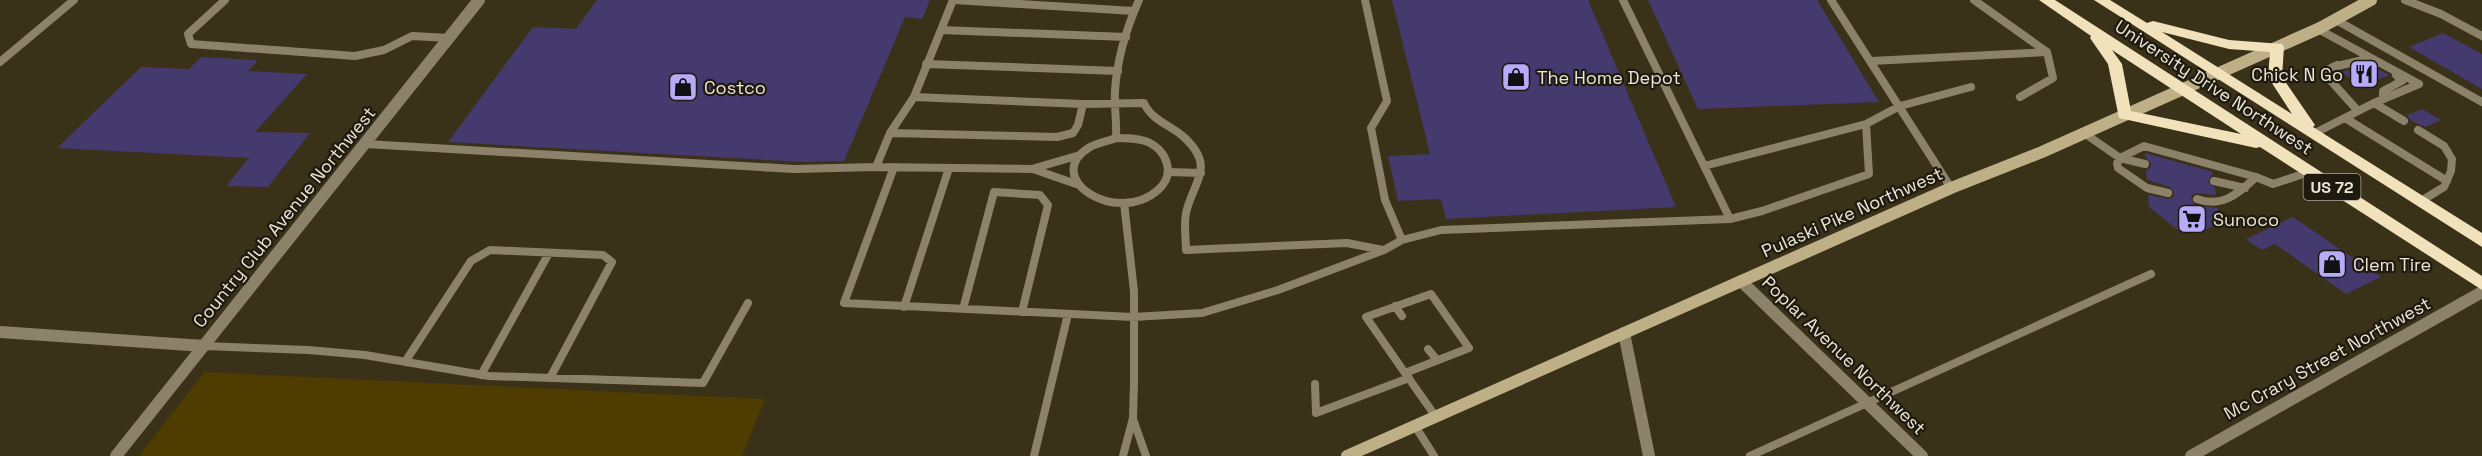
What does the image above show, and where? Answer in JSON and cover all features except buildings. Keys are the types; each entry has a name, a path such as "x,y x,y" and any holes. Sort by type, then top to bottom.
{"highway":[{"name":"University Drive Northwest","path":"2046,0 2482,284"},
{"name":"University Drive Northwest","path":"2101,0 2482,240"},
{"path":"2132,19 2210,42 2249,49 2277,47 2275,77 2313,132"},
{"path":"2091,30 2115,64 2124,115 2213,132 2271,147"}],"main road":[{"name":"Pulaski Pike Northwest","path":"1347,456 1951,188 2084,133 2318,29 2371,0"}],"street":[{"name":"Country Club Avenue Northwest","path":"116,456 479,0"},
{"name":"Poplar Avenue Northwest","path":"1741,281 1869,402 1922,456"},
{"name":"Mc Crary Street Northwest","path":"2191,456 2482,292"},
{"path":"0,332 204,346"},
{"path":"1624,333 1649,456"}],"lane":[{"path":"0,62 74,0"},
{"path":"225,0 188,34 191,44 355,56 384,50 412,36 450,38"},
{"path":"876,167 890,133 914,97 954,0 1134,11"},
{"path":"1116,138 1114,105 1118,71 1126,37 1139,0"},
{"path":"1365,0 1388,101 1375,118 1371,128 1385,200 1402,240"},
{"path":"1623,0 1730,219"},
{"path":"1831,0 1951,188"},
{"path":"1974,0 2047,52 2053,78 2020,97"},
{"path":"2405,0 2441,14 2482,36"},
{"path":"2336,20 2482,102"},
{"path":"2313,132 2419,84 2318,29"},
{"path":"941,30 1126,37"},
{"path":"1871,61 2047,52"},
{"path":"2358,111 2323,72 2365,53"},
{"path":"2333,67 2341,68 2367,59 2400,77 2402,81 2383,91 2383,99"},
{"path":"926,64 1118,71"},
{"path":"1704,166 1866,124 1900,106 1971,87"},
{"path":"914,97 1114,105 1144,103 1149,114 1185,137 1200,156 1201,173 1186,211 1186,250 1347,243 1384,250"},
{"path":"2374,103 2404,121"},
{"path":"890,133 1057,137 1073,133 1078,125 1083,104"},
{"path":"2345,118 2446,180"},
{"path":"894,167 844,303 1133,317 1202,313 1228,307 1384,250 1402,240 1441,230 1730,219 1762,211 1869,174 1866,124"},
{"path":"2418,130 2444,146 2452,159 2444,187 2421,201"},
{"path":"2084,133 2120,158 2145,164"},
{"path":"366,144 794,170 876,167 1033,169 1080,154 1096,144 1116,138 1131,138 1157,146 1166,155 1170,165 1169,172 1163,186 1153,194 1124,203 1094,199 1083,193 1072,174 1074,164 1080,154"},
{"path":"2168,193 2147,188 2118,168 2117,163 2120,158 2144,146 2256,177 2272,184 2309,172"},
{"path":"904,307 949,168"},
{"path":"1033,169 1076,184"},
{"path":"1169,172 1201,173"},
{"path":"2197,199 2214,204 2221,202 2245,188 2256,177"},
{"path":"2214,181 2245,188"},
{"path":"963,309 994,192 1040,195 1048,205 1022,312"},
{"path":"1123,456 1132,418 1134,291 1124,203"},
{"path":"405,362 471,261 490,250 603,255 612,262 550,378"},
{"path":"481,375 549,253"},
{"path":"1750,456 2151,274"},
{"path":"1315,384 1316,413 1406,376 1437,360 1469,348 1431,294 1366,317 1406,376 1436,417"},
{"path":"204,346 308,350 365,355 481,375 703,383 748,303"},
{"path":"1395,306 1402,316"},
{"path":"1034,456 1068,314"},
{"path":"1428,349 1437,360"},
{"path":"1132,418 1146,456"},
{"path":"1414,426 1434,456"}],"shaded area":[{"path":"204,372 765,399 742,456 139,456"}],"place":[{"name":"Chick N Go","path":"2364,74"},
{"name":"The Home Depot","path":"1516,77"},
{"name":"Costco","path":"683,87"},
{"name":"Sunoco","path":"2192,219"},
{"name":"Clem Tire","path":"2332,264"}]}
